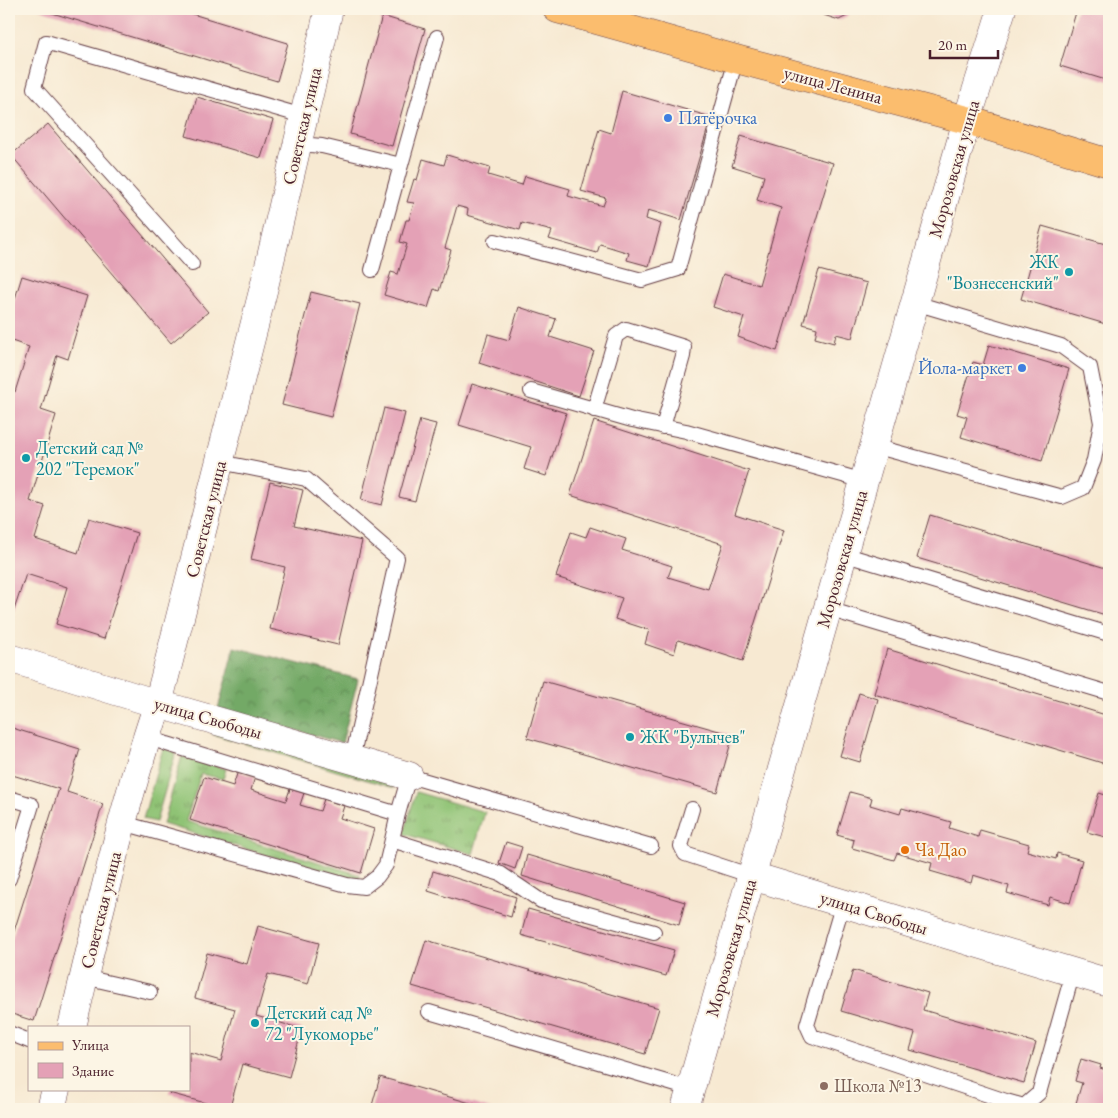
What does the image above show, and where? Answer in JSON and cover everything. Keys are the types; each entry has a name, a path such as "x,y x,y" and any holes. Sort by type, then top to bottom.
{"main road":[{"name":"улица Ленина","path":"557,9 967,120 1109,163"}],"street":[{"name":"Советская улица","path":"72,1026 123,822 158,704 220,462 299,144 303,116 329,9"},
{"name":"Морозовская улица","path":"687,1099 967,120 1002,9"},
{"name":"улица Свободы","path":"9,658 158,704 409,776"},
{"name":"улица Свободы","path":"752,876 1109,982"},
{"path":"51,1109 56,1090"}],"lane":[{"path":"372,270 437,37"},
{"path":"192,264 34,88 46,42 303,116"},
{"path":"495,241 642,280 678,269 736,59"},
{"path":"299,144 322,146 401,165"},
{"path":"874,446 1062,497 1083,488 1094,460 1102,423 1090,367 1060,346 915,303"},
{"path":"594,410 616,336 626,329 684,346 683,356 662,427"},
{"path":"531,391 594,410 686,431 864,481"},
{"path":"220,462 306,479 397,558 352,759"},
{"path":"843,554 1109,634"},
{"path":"828,609 1109,693"},
{"path":"147,737 398,814"},
{"path":"123,822 347,885 364,887 377,877 386,864 409,776 651,846"},
{"path":"9,798 32,805 9,879"},
{"name":"улица Свободы","path":"692,810 681,846 685,854 752,876"},
{"path":"392,840 501,874 541,901 654,932"},
{"path":"842,903 807,1025 812,1036 1006,1101 1024,1106 1038,1093 1073,972"},
{"path":"84,977 150,992"},
{"path":"428,1012 687,1099"},
{"path":"9,1033 28,1041"}],"green space":[{"path":"234,647 358,679 342,743 218,709"},
{"path":"215,726 397,779 394,788 212,734"},
{"path":"163,748 176,752 156,822 143,819"},
{"path":"182,756 226,769 223,779 201,774 186,821 360,875 358,883 163,824"},
{"path":"416,792 485,812 473,854 404,834"}],"building":[{"path":"39,9 176,9 288,43 277,81"},
{"path":"805,9 850,9 847,16 839,20"},
{"path":"1077,9 1109,9 1109,17 1104,30 1109,31 1109,81 1060,66"},
{"path":"382,16 425,29 392,146 350,134"},
{"path":"622,91 711,117 681,220 648,210 646,219 661,224 649,266 627,260 629,253 600,244 597,253 549,239 552,231 522,223 520,230 467,215 468,209 457,206 445,248 451,250 439,291 434,289 428,308 384,295 391,272 398,274 407,244 400,242 406,220 409,220 414,203 407,202 414,179 417,180 423,159 444,165 447,155 490,168 488,175 522,185 525,176 570,189 568,196 603,206 606,198 581,191 599,129 611,133"},
{"path":"197,97 273,120 261,158 186,136"},
{"path":"48,124 208,312 171,343 11,155"},
{"path":"741,136 833,163 777,351 738,337 744,317 713,307 723,274 759,285 781,208 757,200 764,176 732,166"},
{"name":"ЖК \"Вознесенский\"","path":"1042,226 1109,245 1109,325 1021,299"},
{"path":"819,270 867,283 852,338 836,334 834,343 815,338 817,328 803,324"},
{"name":"Детский сад № 202 \"Теремок\"","path":"22,276 87,296 68,359 57,355 41,410 56,415 30,501 45,506 35,539 78,553 89,518 137,533 104,639 56,624 67,587 26,574 14,610 9,608 9,390 15,392 29,347 9,340 9,318"},
{"path":"311,292 360,304 331,417 282,405"},
{"path":"519,307 556,319 550,337 594,351 579,396 479,363 488,334 509,340"},
{"path":"989,345 1069,369 1042,461 961,437 967,417 957,414 973,362 983,365"},
{"path":"472,384 566,413 546,476 524,469 531,447 459,425"},
{"path":"384,408 405,413 382,505 361,500"},
{"path":"420,420 436,424 415,501 399,497"},
{"path":"594,421 749,471 735,514 784,530 743,661 678,640 674,654 645,644 649,630 615,619 622,598 556,577 571,532 586,537 590,527 626,539 622,550 672,566 668,577 708,589 723,544 570,495"},
{"path":"270,482 303,490 294,526 362,541 338,645 270,629 285,567 251,559"},
{"path":"930,515 1109,569 1109,616 917,558"},
{"path":"887,649 1109,716 1109,765 874,694"},
{"name":"ЖК \"Булычев\"","path":"543,681 733,735 717,792 527,738"},
{"path":"859,693 878,699 860,762 840,756"},
{"path":"9,727 80,749 67,792 103,804 34,1021 9,1013 9,947 59,789 9,774"},
{"path":"238,771 255,777 251,790 286,801 290,789 304,793 300,805 320,811 324,799 344,806 340,818 374,829 361,873 190,820 204,777 233,786"},
{"path":"850,792 872,798 870,805 900,814 902,808 951,822 949,828 978,837 980,830 1029,844 1027,851 1056,859 1057,853 1082,860 1070,903 1050,897 1048,905 1007,893 1009,886 973,875 971,883 930,871 932,863 897,853 894,860 852,848 854,840 837,835"},
{"path":"1099,793 1109,796 1109,838 1087,832"},
{"path":"506,842 522,847 515,869 499,863"},
{"path":"527,855 685,902 679,925 522,876"},
{"path":"433,871 516,897 511,917 428,891"},
{"path":"528,909 674,950 666,976 521,935"},
{"name":"Детский сад № 72 \"Лукоморье\"","path":"258,926 319,943 308,984 268,974 256,1016 302,1029 289,1077 242,1064 230,1107 235,1109 207,1109 209,1104 169,1093 170,1090 190,1090 190,1052 221,1061 235,1009 195,998 207,953 247,964"},
{"path":"426,940 659,1008 645,1054 412,986"},
{"path":"853,970 928,993 923,1010 1036,1043 1024,1083 910,1050 915,1033 841,1011"},
{"path":"1081,1059 1101,1065 1100,1068 1109,1071 1109,1109 1096,1109 1076,1103 1082,1083 1075,1081"},
{"path":"380,1077 491,1109 371,1109"}],"place":[{"name":"Пятёрочка","path":"668,118"},
{"name":"ЖК \"Вознесенский\"","path":"1069,272"},
{"name":"Йола-маркет","path":"1022,368"},
{"name":"Детский сад № 202 \"Теремок\"","path":"26,458"},
{"name":"ЖК \"Булычев\"","path":"630,737"},
{"name":"Ча Дао","path":"905,850"},
{"name":"Детский сад № 72 \"Лукоморье\"","path":"255,1023"},
{"name":"Школа №13","path":"824,1086"}]}
